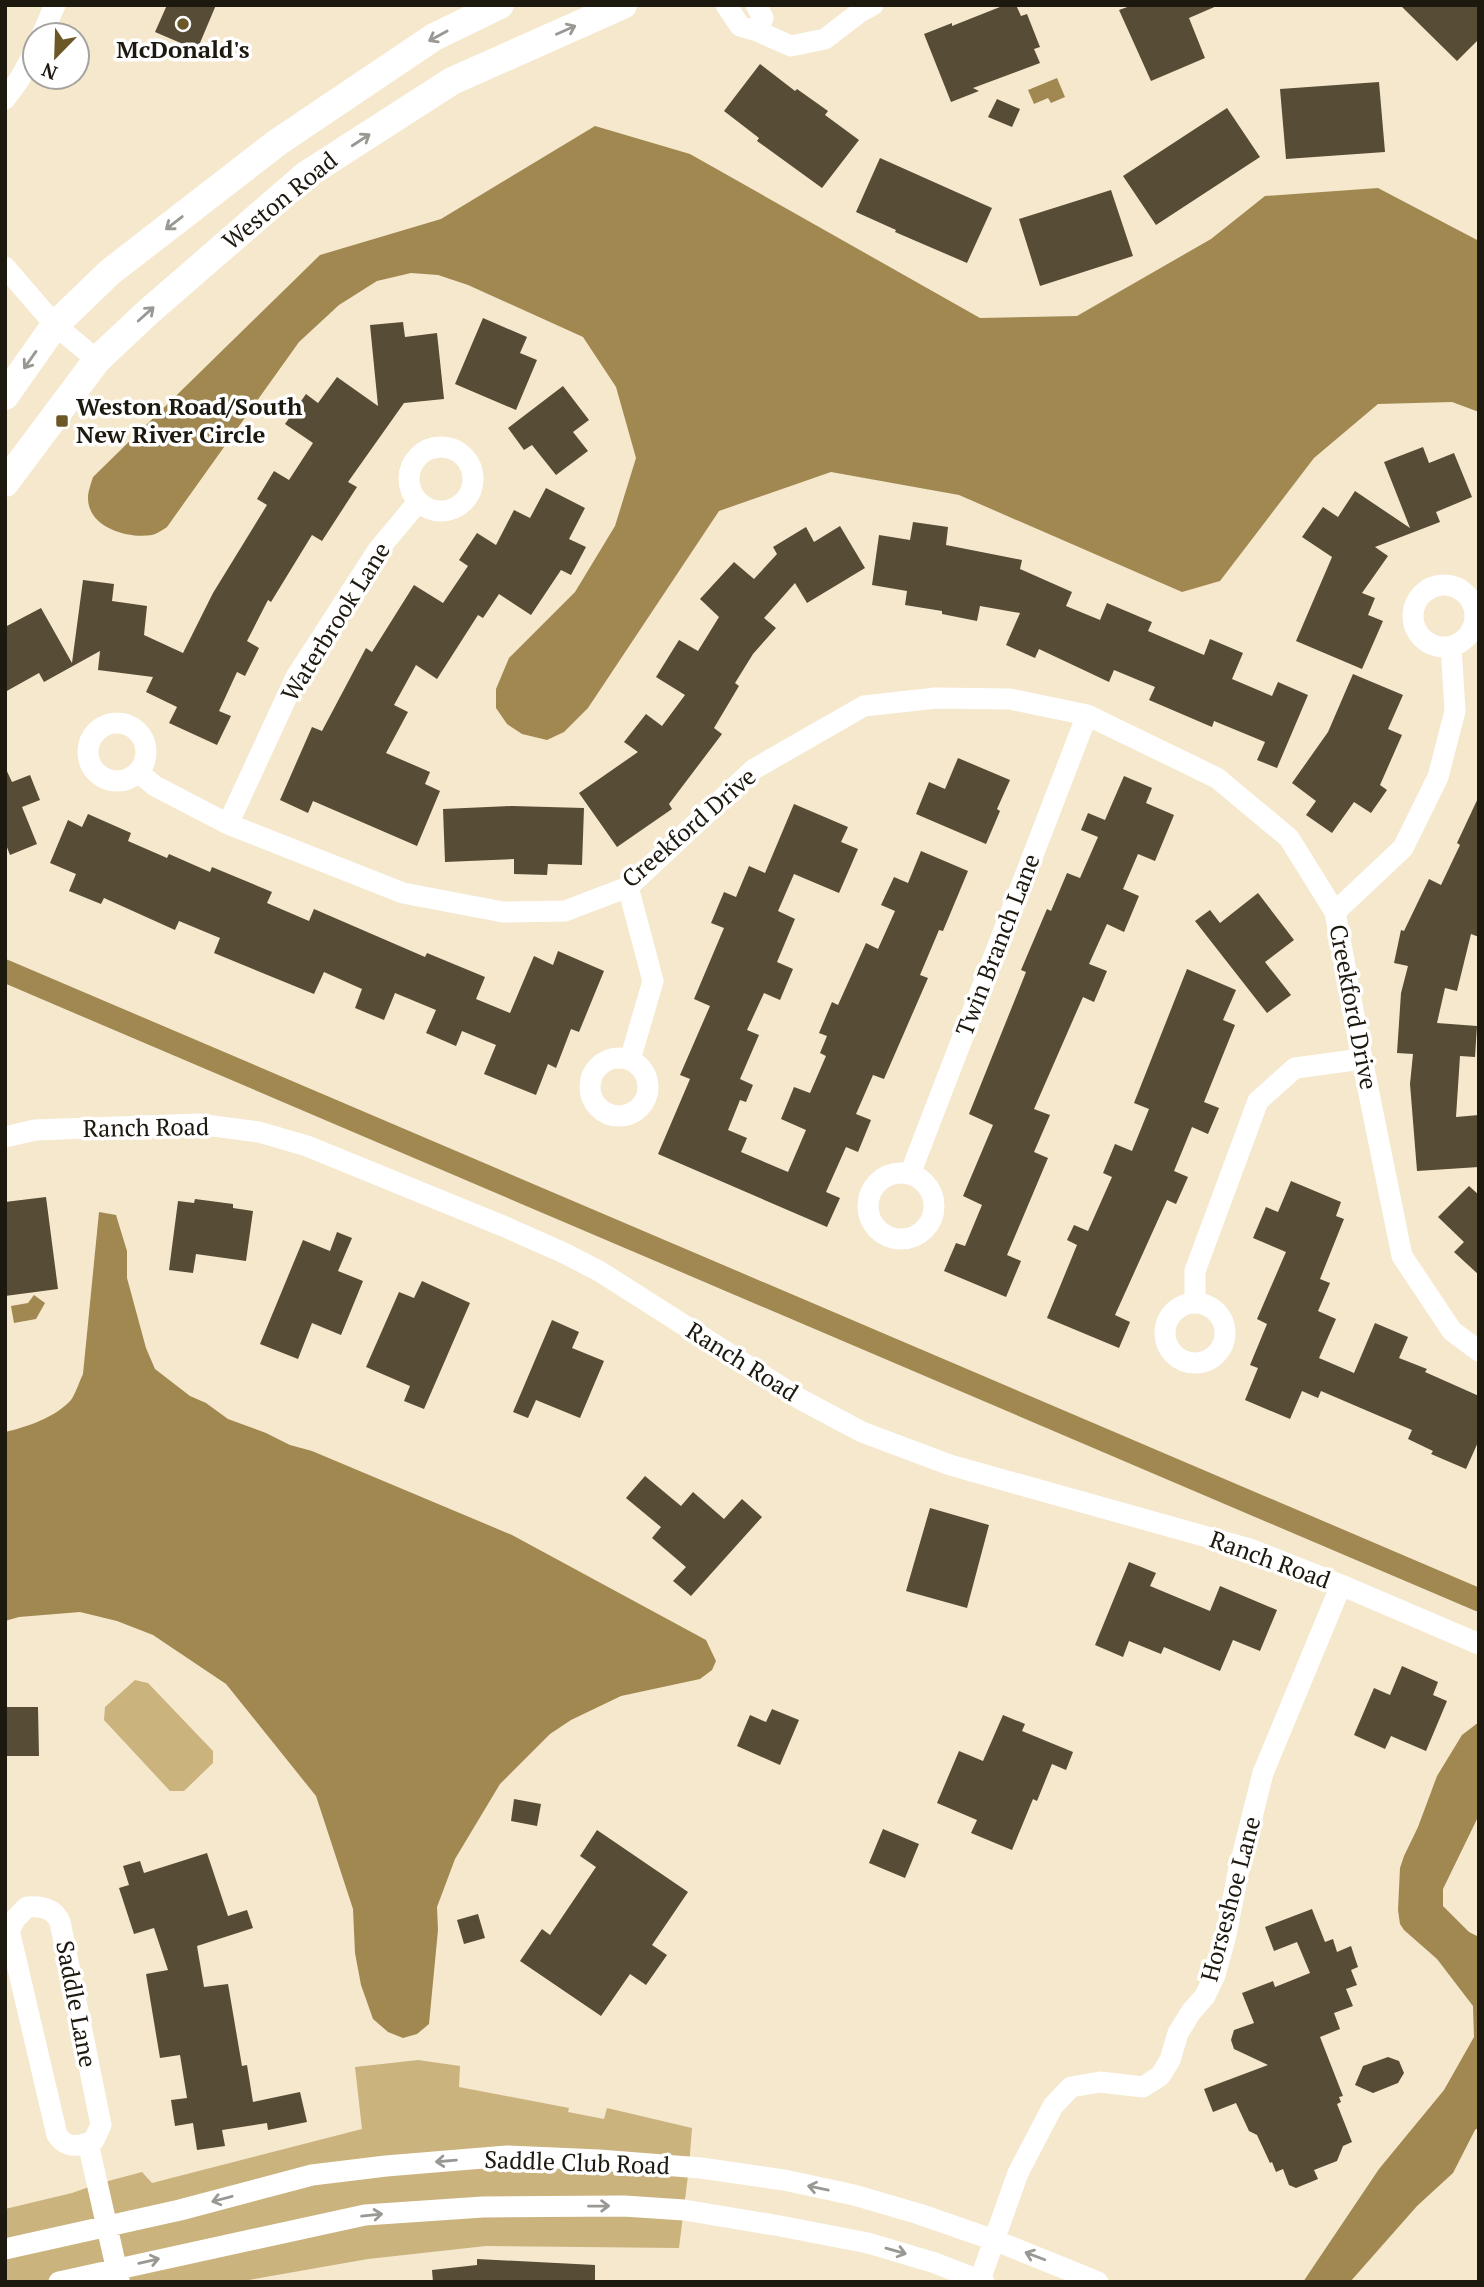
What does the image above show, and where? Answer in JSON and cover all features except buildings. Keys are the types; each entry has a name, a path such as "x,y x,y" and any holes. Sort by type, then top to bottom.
{"main road":[{"name":"Weston Road","path":"5,396 55,325 110,272 278,142 434,37 499,5"},
{"name":"Weston Road","path":"5,483 97,360 306,175 452,81 623,5"}],"street":[{"path":"726,5 740,26 791,46 825,40 873,5"},
{"path":"756,5 762,18 757,31"},
{"path":"5,99 21,76"},
{"path":"5,267 55,325 97,360"},
{"name":"Waterbrook Lane","path":"228,824 296,677 378,550 418,502"},
{"path":"1335,912 1403,848 1438,777 1455,711 1451,647"},
{"name":"Creekford Drive","path":"138,772 155,786 228,824 403,893 503,912 565,911 628,887 754,769 864,706 936,698 1010,699 1087,715 1217,778 1289,838 1335,912 1402,1256 1452,1331 1479,1351"},
{"name":"Twin Branch Lane","path":"910,1174 1087,715"},
{"path":"628,887 653,981 629,1060"},
{"path":"1195,1302 1195,1272 1258,1101 1295,1068 1362,1059"},
{"name":"Ranch Road","path":"5,1137 35,1130 198,1124 259,1132 307,1146 503,1226 588,1265 800,1399 885,1442 950,1465 1250,1549 1479,1644"},
{"name":"Horseshoe Lane","path":"982,2281 1018,2173 1053,2106 1071,2087 1100,2082 1143,2087 1160,2077 1170,2060 1178,2033 1191,2011 1205,1996 1215,1975 1226,1935 1238,1873 1263,1773 1340,1585"},
{"name":"Saddle Lane","path":"27,1907 49,1910 60,1922 101,2125 94,2140 88,2143 72,2146 57,2134 9,1930 16,1917 27,1907"},
{"path":"88,2143 118,2275"},
{"name":"Saddle Club Road","path":"5,2249 312,2175 508,2156 701,2168 784,2180 854,2195 919,2214 994,2240 1063,2275 1098,2282"},
{"name":"Saddle Club Road","path":"59,2282 118,2275 365,2215 483,2207 624,2206 684,2210 867,2243 935,2263 982,2281"}],"shaded area":[{"path":"1057,78 1065,97 1051,103 1048,98 1034,104 1028,90"},
{"path":"595,126 690,154 980,318 1077,316 1211,239 1265,196 1378,188 1479,241 1479,412 1452,402 1378,404 1314,458 1220,581 1182,592 959,495 831,472 719,511 588,708 564,732 547,740 522,734 507,724 496,708 496,689 509,658 575,592 615,526 636,458 616,387 583,337 468,285 438,275 411,273 377,281 339,305 299,342 167,527 152,535 132,535 111,529 95,517 88,498 93,477 320,255 441,219"},
{"path":"99,1212 116,1215 127,1251 127,1278 146,1348 155,1369 190,1396 206,1403 228,1419 290,1445 312,1451 512,1535 706,1640 716,1661 712,1670 700,1679 621,1696 571,1720 550,1734 500,1784 455,1859 437,1907 438,1930 429,2024 417,2034 403,2038 388,2032 373,2019 361,1985 355,1953 353,1909 316,1796 226,1684 153,1635 117,1621 80,1612 19,1617 5,1621 5,1432 49,1416 65,1406 76,1391 83,1374"},
{"path":"34,1295 45,1303 36,1319 14,1323 11,1306 28,1303"},
{"path":"135,1680 148,1683 213,1751 213,1763 184,1791 170,1791 104,1720 105,1707"},
{"path":"1479,1722 1479,1815 1443,1889 1443,1906 1469,1932 1479,1937 1479,2127 1453,2173 1417,2206 1350,2282 1303,2282 1379,2169 1444,2090 1474,2037 1473,2006 1437,1959 1404,1930 1400,1924 1398,1910 1400,1868 1437,1776 1462,1735"},
{"path":"418,2060 460,2066 459,2087 569,2108 568,2112 604,2119 607,2108 692,2128 679,2248 486,2246 368,2259 237,2282 5,2282 5,2209 142,2172 152,2183 362,2129 355,2067"}],"waterway":[{"path":"5,971 1479,1600"}],"place":[{"name":"McDonald's","path":"183,24"},
{"name":"Weston Road/South New River Circle","path":"62,421"}]}
